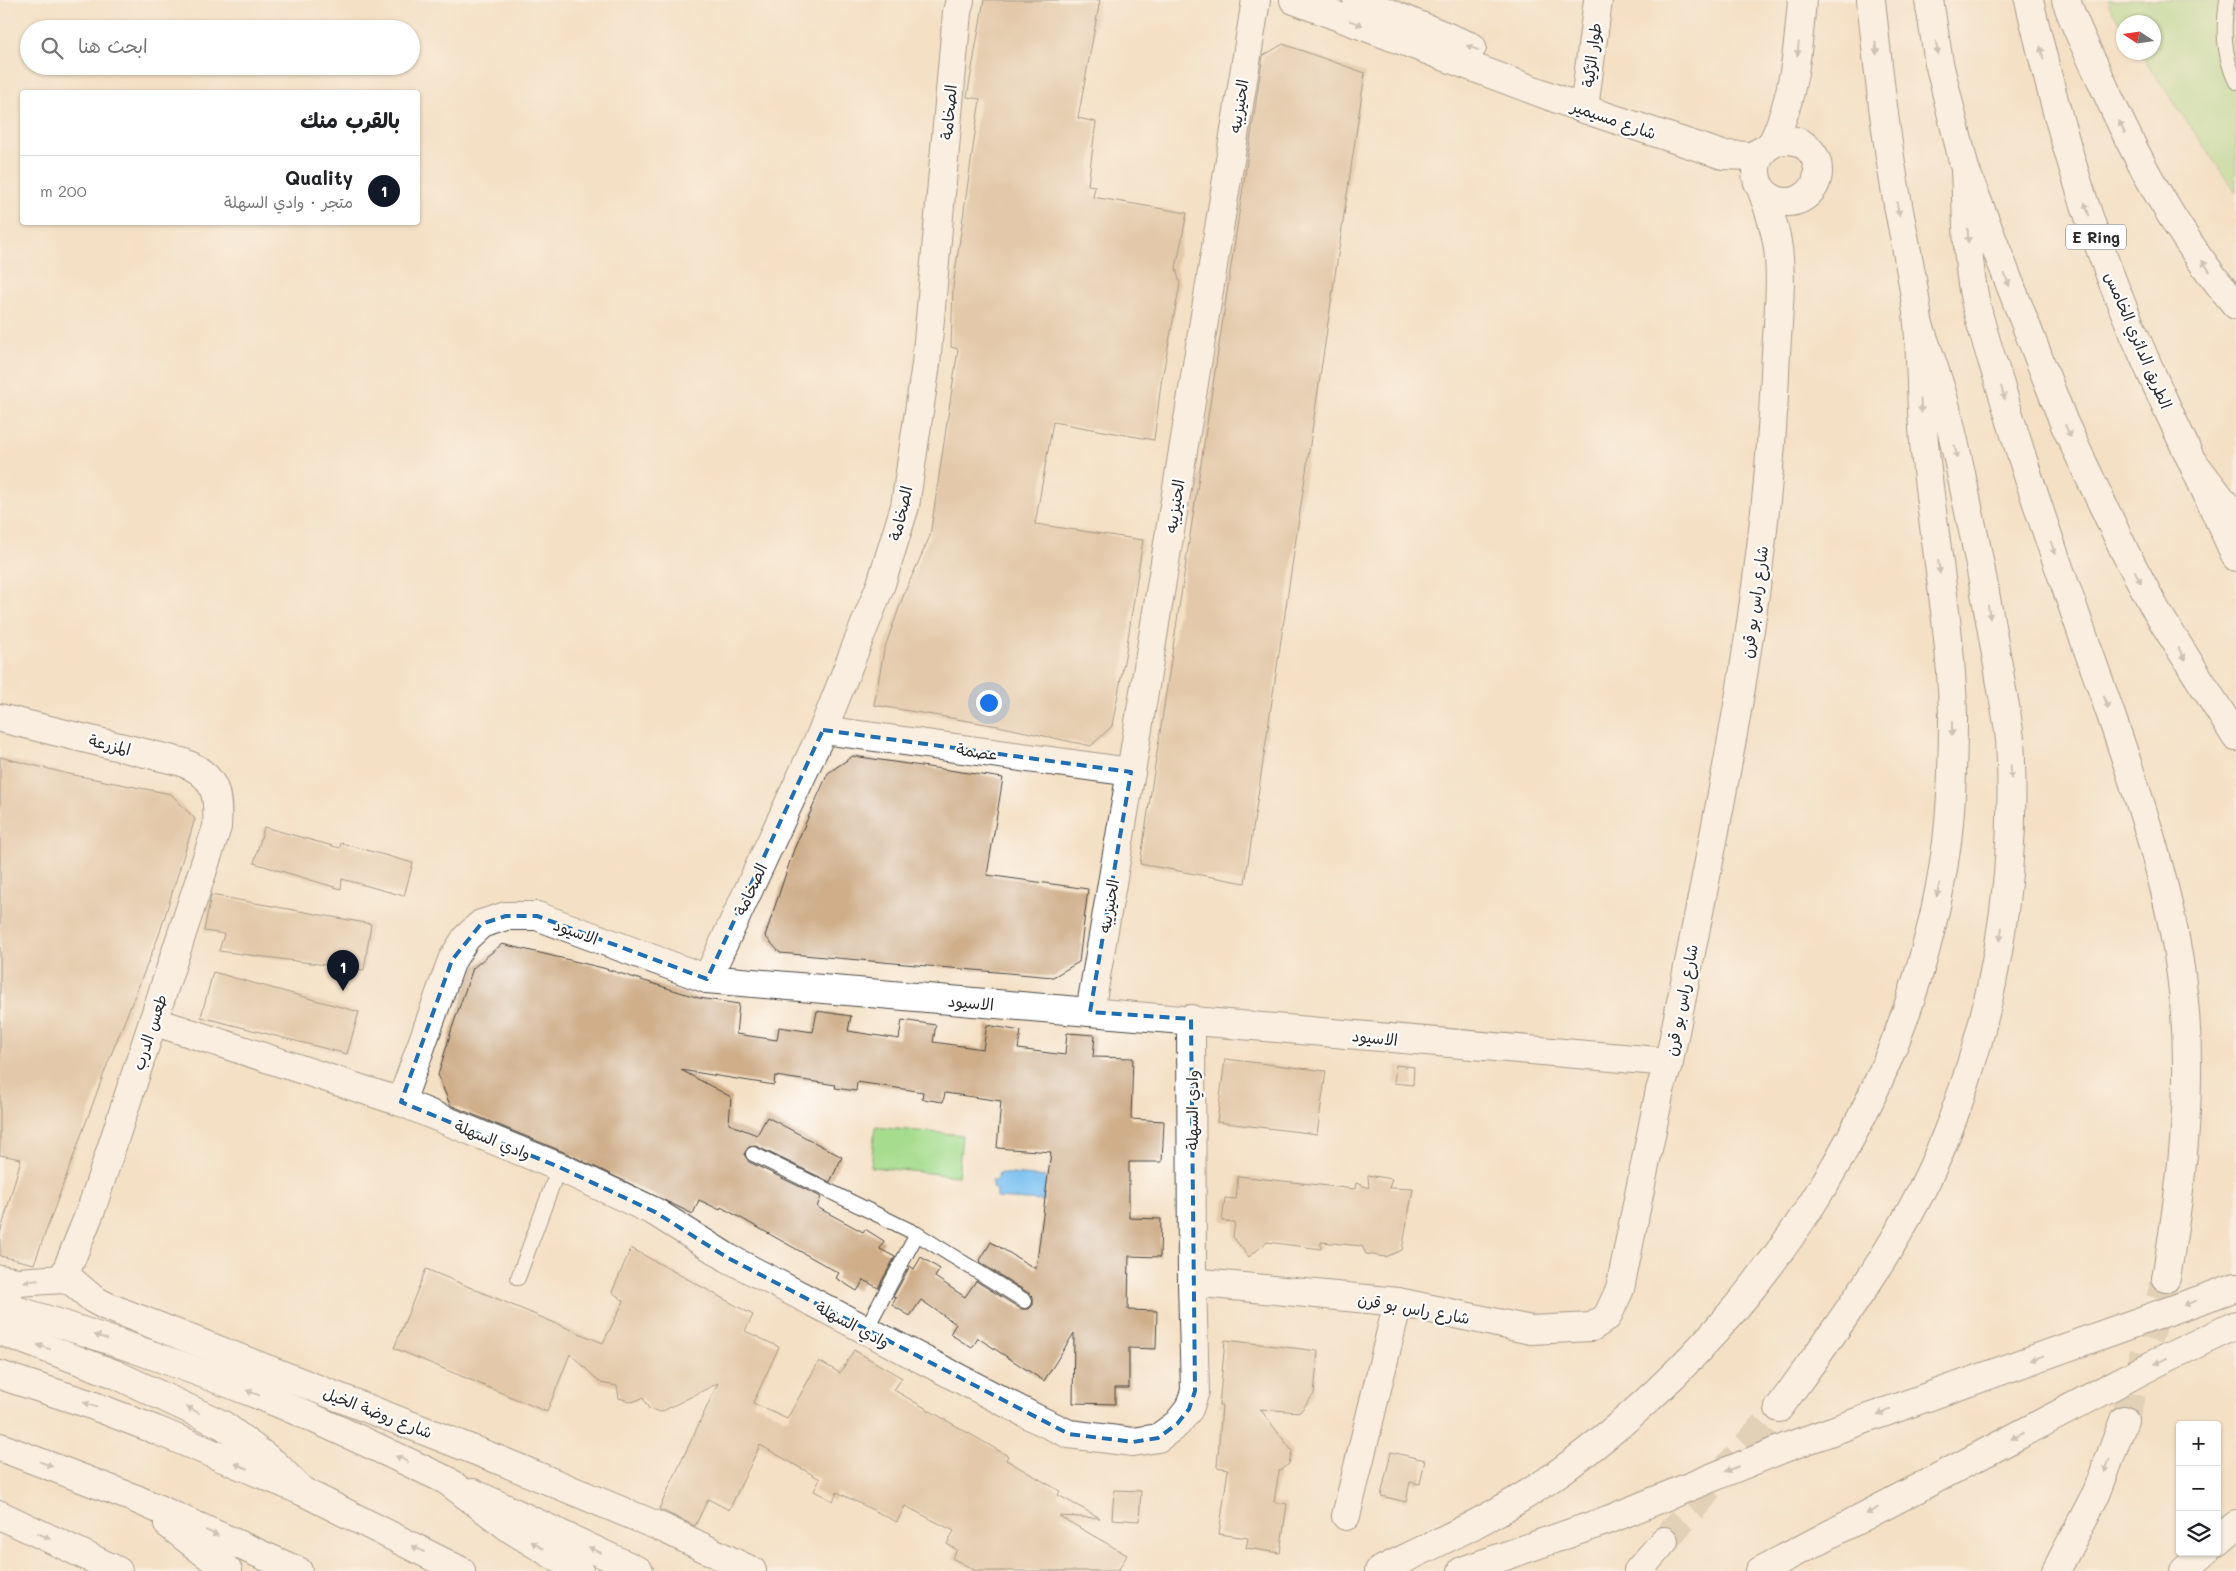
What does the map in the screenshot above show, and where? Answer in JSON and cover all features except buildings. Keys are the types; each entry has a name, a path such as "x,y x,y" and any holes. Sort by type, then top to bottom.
{"main road":[{"name":"الحنيزيبه","path":"1090,1012 1131,772 1256,0"},
{"name":"شارع مسيمير","path":"1294,0 1584,109 1723,155 1752,156 1768,147"},
{"path":"1357,0 1489,54 1498,62 1507,79"},
{"name":"طوار الرّكية","path":"1584,109 1598,0"},
{"path":"1768,147 1782,140 1798,142 1812,152 1817,161 1816,183 1802,199 1791,203 1780,202 1770,198 1759,184 1756,167 1781,125 1794,79 1802,0"},
{"path":"1379,1571 1488,1518 1546,1482 1646,1402 1686,1364 1736,1308 1781,1248 1846,1145 1876,1086 1904,1016 1932,919 1947,841 1951,792 1952,714 1948,645 1925,456 1918,322 1879,81 1871,0"},
{"path":"1930,0 1939,63 1965,169 2064,423 2125,552 2156,612 2236,738"},
{"name":"الطريق الدائري الخامس","path":"2030,0 2072,166 2104,261 2133,332 2236,557"},
{"path":"2066,0 2121,125 2155,190 2189,244 2236,304"},
{"name":"الصخامة","path":"708,979 823,730 881,584 904,506 926,364 958,4"},
{"name":"شارع مسيمير","path":"1723,155 1759,184"},
{"path":"1965,169 1968,258 1975,298 2021,454 2146,822 2166,893 2181,974 2188,1038 2187,1113 2180,1195 2166,1278"},
{"name":"شارع راس بو قرن","path":"1192,1282 1398,1302 1531,1330 1592,1327 1607,1317 1620,1289 1660,1090 1669,1062 1736,723 1752,627 1773,427 1779,259 1774,224 1759,184"},
{"name":"شارع راس بو قرن","path":"1779,259 1785,238 1802,199"},
{"path":"1779,1408 1871,1280 1907,1218 1938,1154 1964,1088 1984,1020 1999,950 2005,906 2012,808 2009,737 1985,586 1953,435 1942,392 1918,322"},
{"path":"2194,463 2236,518"},
{"name":"المزرعة","path":"0,718 182,762 200,768 212,784"},
{"name":"عصمة","path":"823,730 1131,772"},
{"name":"طعس الدرب","path":"63,1279 91,1210 217,827 219,801 212,784"},
{"name":"الاسيود","path":"401,1102 452,960 466,938 481,924 506,916 537,916 708,979 1191,1019 1669,1062"},
{"name":"وادي السهلة","path":"152,1021 401,1102 559,1167 655,1212 728,1258 865,1331 1070,1434 1133,1442 1158,1438 1177,1424 1189,1409 1195,1390 1192,1282 1191,1019"},
{"path":"0,1279 18,1282 63,1279"},
{"name":"شارع روضة الخيل","path":"63,1279 73,1282 93,1299 106,1306 499,1460 665,1529 752,1571"},
{"path":"1462,1571 1608,1520 1787,1447 2236,1287"},
{"path":"1346,1516 1398,1302"},
{"name":"شارع روضة الخيل","path":"0,1305 103,1337 249,1392 357,1438 446,1480"},
{"path":"1760,1571 2158,1362 2236,1325"},
{"path":"0,1331 115,1374 223,1425 275,1464 302,1491"},
{"path":"0,1375 139,1423 302,1491 461,1571"},
{"path":"2056,1571 2097,1492 2124,1420"},
{"path":"0,1447 136,1498 298,1571"},
{"path":"446,1480 511,1528 578,1571"},
{"path":"446,1480 639,1571"},
{"path":"136,1498 228,1571"},
{"path":"0,1515 112,1570"},
{"path":"2221,1538 2236,1525"},
{"path":"1638,1571 1664,1541"},
{"path":"2184,1571 2201,1556"}],"lane":[{"path":"2227,0 2223,30 2229,67 2236,82"},
{"path":"753,1154 917,1234 1025,1301"},
{"path":"518,1278 559,1167"},
{"path":"865,1331 917,1234"}],"highlighted area":[{"path":"823,730 1131,772 1090,1012 1191,1019 1195,1391 1189,1409 1177,1424 1158,1438 1133,1442 1069,1434 728,1258 655,1212 559,1167 401,1102 452,960 481,924 506,916 537,916 707,979"}],"green space":[{"path":"2108,0 2236,0 2236,193 2145,60 2161,60 2161,15 2116,15 2116,17 2109,6"},
{"path":"875,1127 962,1135 958,1176 871,1167"}],"water":[{"path":"999,1173 1046,1177 1043,1201 997,1198 997,1190 992,1188 992,1180 997,1182"}],"tunnel":[{"path":"2124,1420 2166,1278"},
{"path":"1664,1541 1779,1408"}],"place":[{"name":"Quality","path":"343,991"}]}
